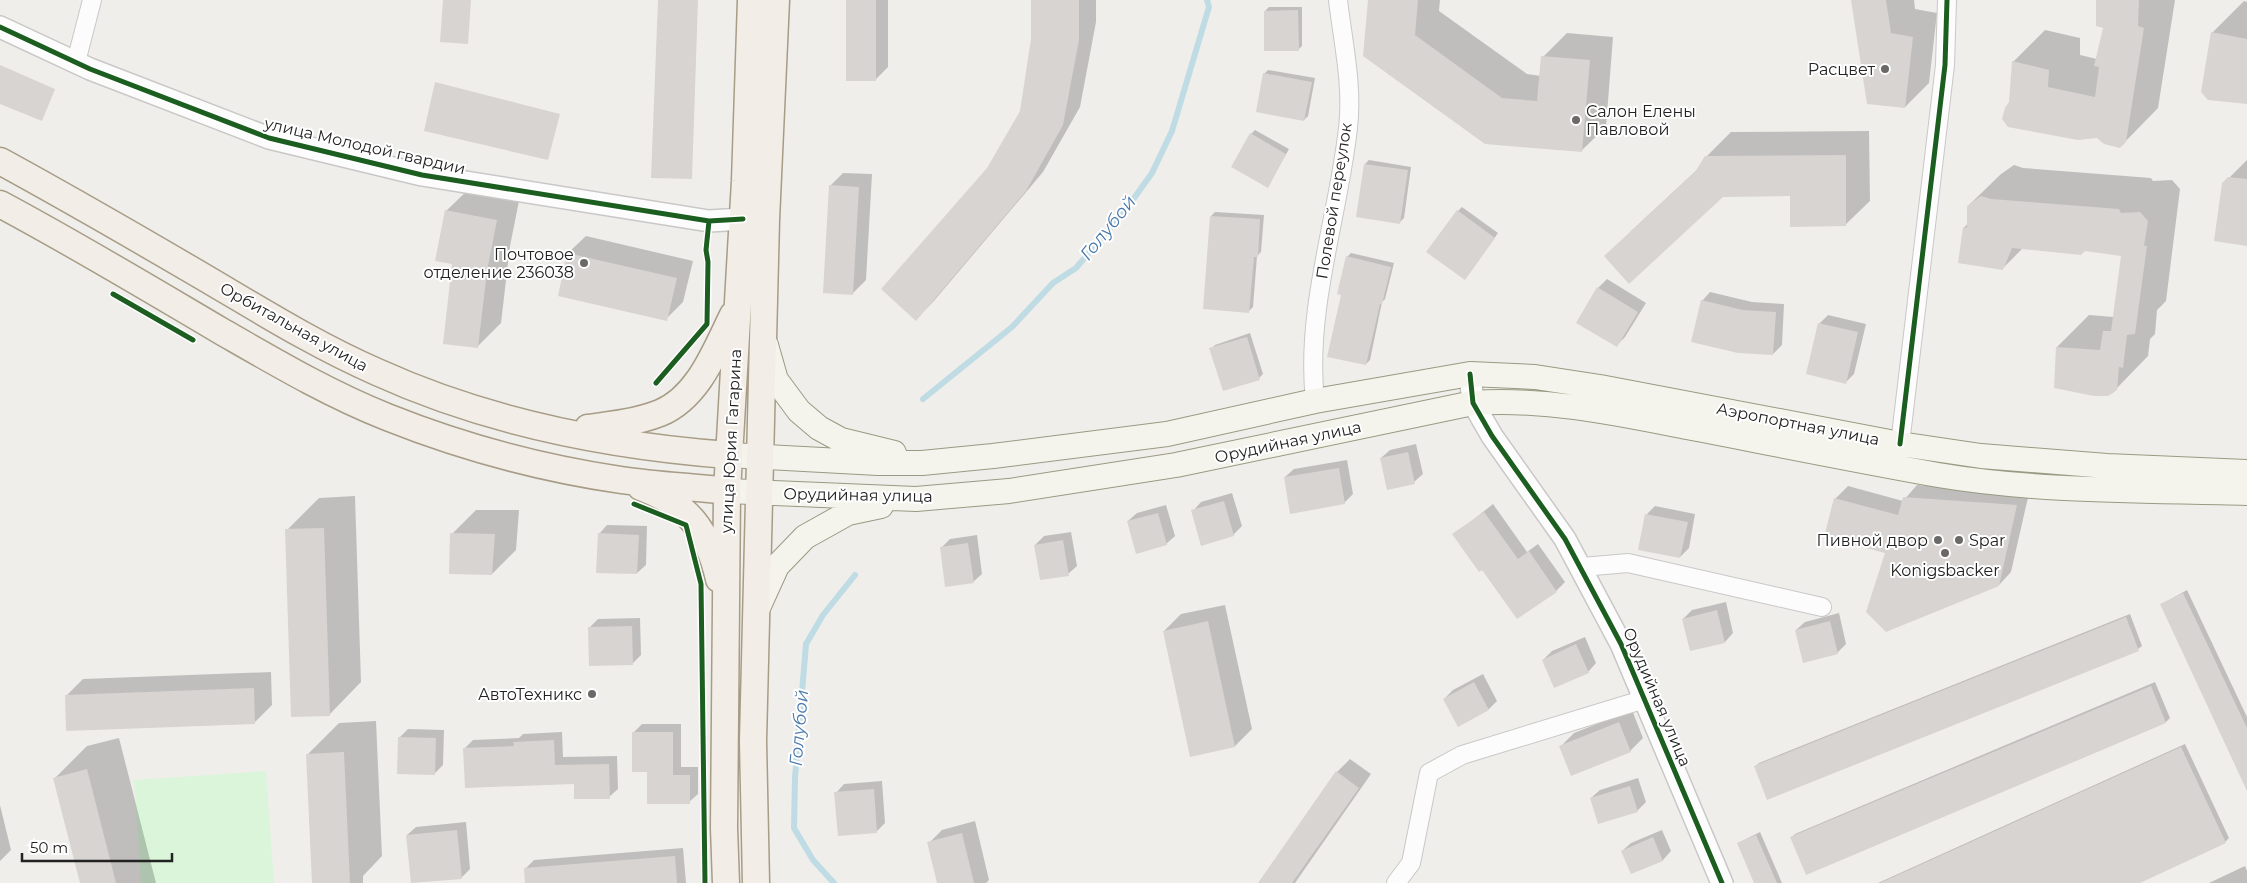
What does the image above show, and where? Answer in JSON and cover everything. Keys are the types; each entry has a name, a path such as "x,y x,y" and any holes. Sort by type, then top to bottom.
{"main road":[{"name":"улица Юрия Гагарина","path":"726,883 724,818 727,491 743,219 751,0"},
{"name":"улица Юрия Гагарина","path":"756,883 753,741 766,220 776,0"},
{"name":"Орбитальная улица","path":"0,161 95,213 284,326 330,350 424,392 500,417 559,432 692,452 729,455"},
{"path":"0,204 72,242 287,369 343,398 441,437 495,454 551,467 621,480 727,491"},
{"path":"559,432 624,423 661,412 675,404 690,390 708,365 738,306"},
{"path":"763,338 776,380 799,411 819,428 841,440 922,462"},
{"name":"Орудийная улица","path":"729,455 878,463 922,462 993,456 1167,434 1315,402 1470,374"},
{"name":"Аэропортная улица","path":"1470,374 1535,377 1600,387 1900,444 1980,456 2032,461 2247,472"},
{"name":"Аэропортная улица","path":"1473,403 1539,402 1594,409 1904,469 1972,480 2047,486 2247,493"},
{"name":"Орудийная улица","path":"727,491 916,499 1009,491 1176,465 1473,403"},
{"path":"621,480 666,500 686,512 702,531 714,556 726,612"},
{"path":"757,610 777,566 805,537 848,513 916,499"}],"street":[{"path":"76,62 92,0"},
{"name":"Полевой переулок","path":"1315,402 1312,374 1317,302 1348,128 1350,82 1338,0"},
{"path":"1900,444 1944,66 1947,0"},
{"name":"улица Молодой гвардии","path":"0,27 76,62 269,138 422,175 709,221 743,219"},
{"path":"1470,374 1473,403"},
{"name":"Орудийная улица","path":"1473,403 1492,436 1565,539 1622,644 1722,883"},
{"path":"1582,568 1628,563 1822,607"},
{"name":"Орудийная улица","path":"1396,883 1411,863 1429,773 1462,755 1645,700"}],"green space":[{"path":"266,771 274,883 141,883 134,780"}],"building":[{"path":"443,0 471,0 468,44 440,42"},
{"path":"658,0 698,0 692,179 651,178"},
{"path":"846,0 876,0 876,81 846,81"},
{"path":"1031,0 1079,0 1079,40 1063,125 1026,191 916,321 881,289 987,168 1020,111 1031,39"},
{"path":"1368,0 1418,0 1415,35 1502,98 1537,101 1541,56 1590,60 1582,152 1485,144 1363,56"},
{"path":"1851,0 1886,0 1891,33 1913,37 1905,108 1867,104"},
{"path":"2096,0 2139,0 2138,26 2144,28 2126,142 2120,148 2104,144 2097,138 2078,140 2008,127 2002,119 2009,102 2012,61 2049,70 2048,87 2095,97 2099,67 2094,66 2103,28 2096,26"},
{"path":"1298,10 1299,51 1264,51 1264,11"},
{"path":"2211,32 2247,39 2247,104 2208,100 2201,92"},
{"path":"0,65 55,89 42,121 0,104"},
{"path":"1263,73 1312,82 1304,121 1256,112"},
{"path":"435,82 560,114 548,160 424,131"},
{"path":"1250,133 1286,154 1268,188 1231,167"},
{"path":"1846,155 1846,226 1790,227 1790,196 1723,197 1629,284 1604,256 1695,172 1705,156"},
{"path":"1364,164 1408,170 1400,224 1356,217"},
{"path":"2228,177 2247,179 2247,246 2214,241 2222,183"},
{"path":"829,185 859,187 853,295 823,293"},
{"path":"1981,196 1991,199 2119,209 2121,213 2140,212 2148,221 2144,246 2147,246 2135,334 2127,335 2123,368 2119,367 2117,390 2113,393 2108,396 2094,396 2054,388 2056,347 2100,350 2103,331 2111,331 2121,256 2085,251 2081,255 2012,248 2003,270 1958,263 1963,227 1967,228 1967,206"},
{"path":"445,210 497,220 487,271 478,348 443,344 452,264 435,261"},
{"path":"1457,210 1495,238 1465,280 1426,252"},
{"path":"1210,216 1260,219 1258,257 1254,257 1249,313 1203,309"},
{"path":"567,253 677,278 667,321 558,296"},
{"path":"1346,256 1391,267 1382,304 1380,304 1366,365 1327,357 1341,295 1337,294"},
{"path":"1597,287 1638,312 1617,347 1576,323"},
{"path":"1701,300 1743,310 1776,312 1773,355 1738,353 1691,342"},
{"path":"1818,323 1858,332 1846,384 1806,374"},
{"path":"1247,337 1260,380 1223,391 1209,348"},
{"path":"1408,452 1415,484 1387,490 1380,458"},
{"path":"1339,468 1345,504 1290,514 1284,477"},
{"path":"1903,497 2017,505 1999,586 1886,632 1866,612 1885,553 1824,537 1834,498 1898,515"},
{"path":"1224,501 1234,536 1201,546 1191,510"},
{"path":"1484,512 1518,559 1529,551 1557,592 1517,619 1482,570 1479,572 1452,534"},
{"path":"1158,513 1167,545 1136,554 1127,521"},
{"path":"1645,514 1688,522 1680,558 1638,550"},
{"path":"324,528 330,716 291,717 285,529"},
{"path":"450,533 495,534 492,575 449,574"},
{"path":"598,533 639,535 637,574 596,573"},
{"path":"1063,540 1069,576 1040,580 1034,545"},
{"path":"968,543 974,583 945,587 940,547"},
{"path":"2183,593 2247,728 2247,791 2160,604"},
{"path":"1717,610 1725,643 1690,651 1682,619"},
{"path":"2126,617 2139,651 1767,800 1754,766"},
{"path":"1208,621 1235,747 1190,757 1163,631"},
{"path":"1830,621 1838,654 1803,663 1795,630"},
{"path":"632,626 633,665 589,666 588,627"},
{"path":"1576,644 1589,673 1554,688 1542,660"},
{"path":"1474,682 1489,710 1458,727 1443,699"},
{"path":"2151,686 2166,723 1806,875 1790,837"},
{"path":"254,688 255,724 66,731 65,695"},
{"path":"1619,722 1631,752 1571,776 1559,746"},
{"path":"632,732 673,732 673,775 690,775 690,804 647,804 647,772 632,772"},
{"path":"398,737 436,738 435,775 397,774"},
{"path":"554,740 555,765 609,764 610,799 574,799 574,784 465,788 463,748 514,746 513,742"},
{"path":"2181,747 2226,843 2140,883 1880,883"},
{"path":"344,752 350,883 312,883 306,754"},
{"path":"87,769 116,883 80,883 53,778"},
{"path":"1336,771 1359,788 1292,883 1258,883"},
{"path":"1630,786 1638,812 1598,824 1590,798"},
{"path":"874,789 877,833 838,836 834,792"},
{"path":"457,830 462,879 411,883 406,835"},
{"path":"962,833 974,883 937,883 927,842"},
{"path":"1756,835 1777,883 1754,883 1737,843"},
{"path":"1653,837 1663,861 1631,874 1621,851"},
{"path":"675,856 677,883 525,883 524,868"}],"waterway":[{"name":"Голубой","path":"923,399 1012,327 1053,283 1076,268 1127,208 1152,173 1172,131 1209,7 1207,0"},
{"name":"Голубой","path":"834,883 813,860 794,828 795,778 806,644 823,615 855,575"}],"cycle path":[{"path":"1900,444 1945,65 1947,0"},
{"path":"0,27 90,69 269,138 422,175 709,221 743,219"},
{"path":"656,383 707,324 708,262 706,250 709,221"},
{"path":"113,294 193,340"},
{"path":"1470,374 1473,403 1492,436 1565,539 1621,644 1722,883"},
{"path":"634,504 686,525 701,584 705,883"}],"place":[{"name":"Расцвет","path":"1885,69"},
{"name":"Салон Елены Павловой","path":"1576,120"},
{"name":"Почтовое отделение 236038","path":"584,263"},
{"name":"Пивной двор","path":"1938,540"},
{"name":"Spar","path":"1959,540"},
{"name":"Konigsbacker","path":"1945,553"},
{"name":"АвтоТехникс","path":"592,694"}]}
